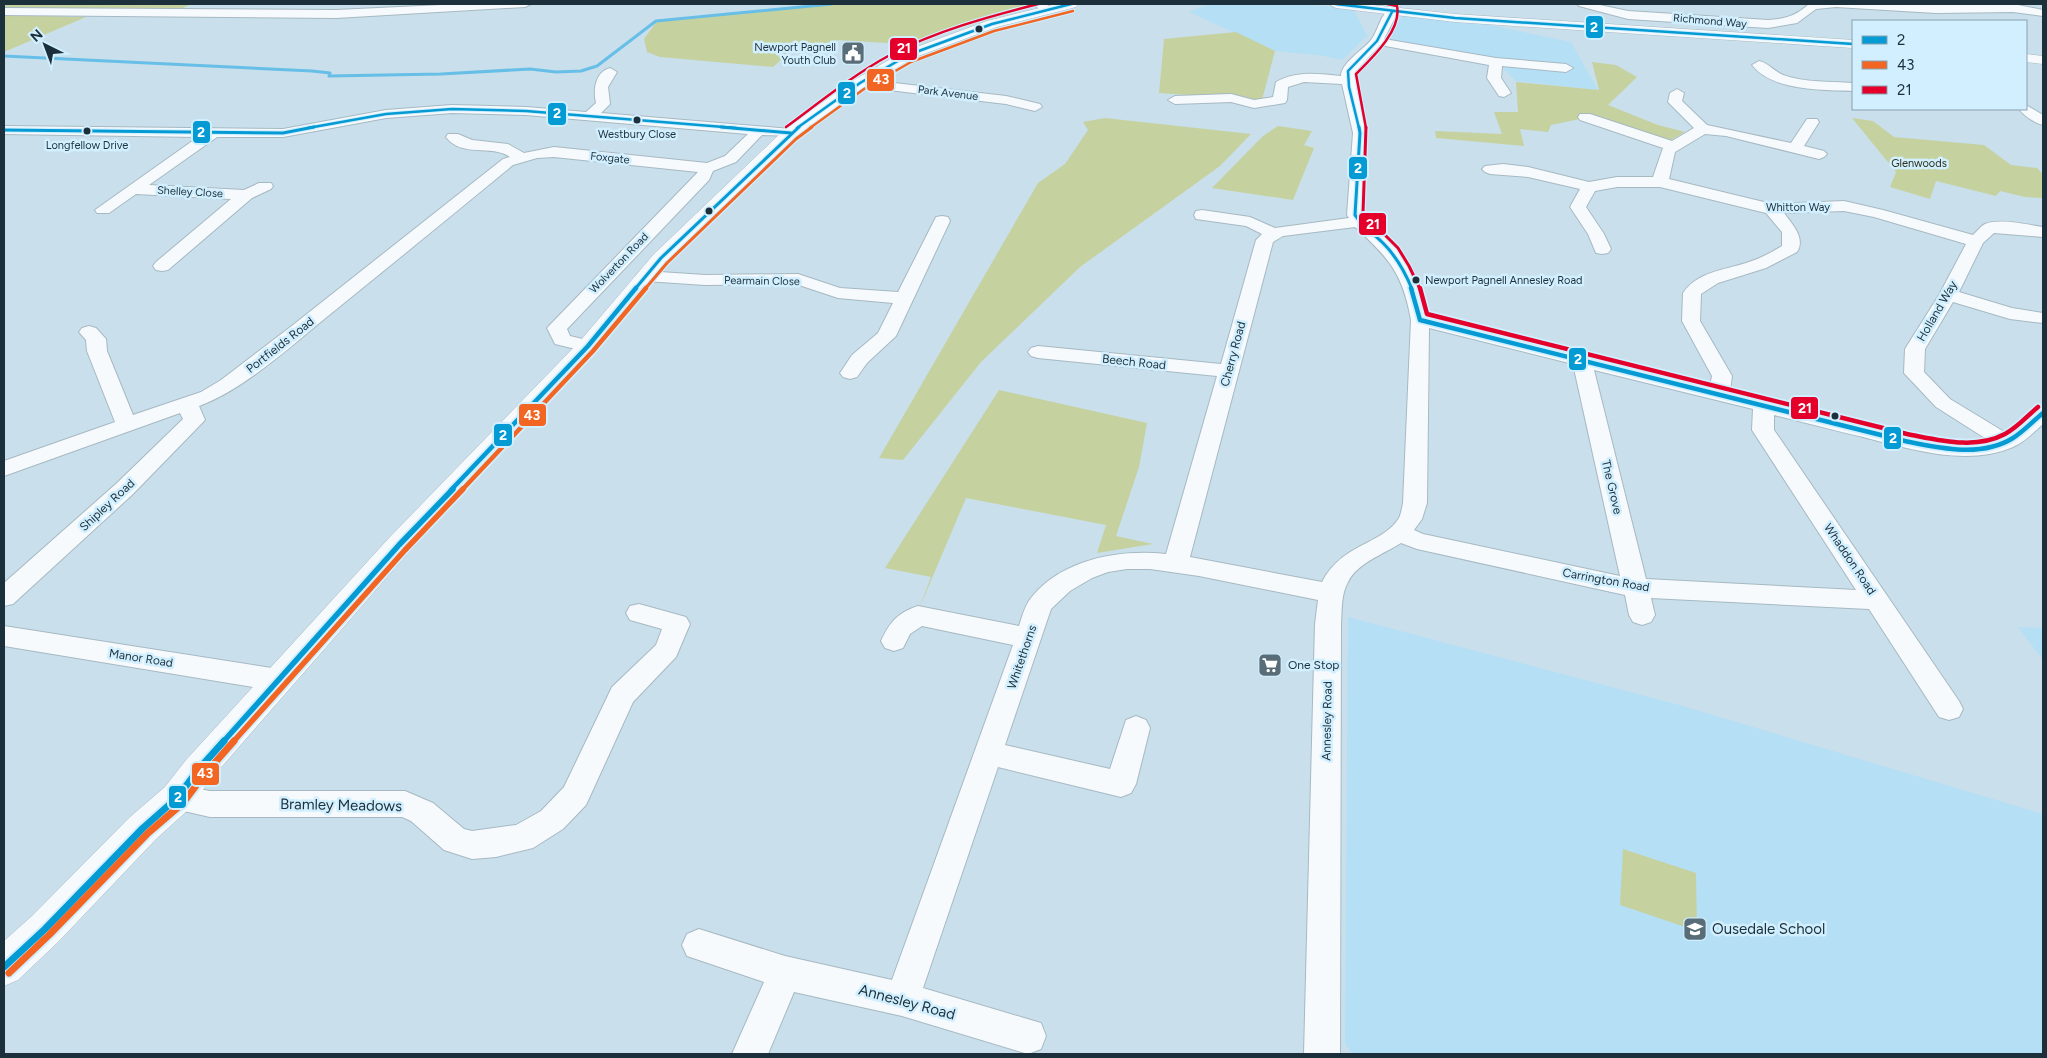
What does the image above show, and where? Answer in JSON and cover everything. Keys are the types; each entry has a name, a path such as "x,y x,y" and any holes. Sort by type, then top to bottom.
{"street":[{"path":"4,12 336,14 525,4"},
{"path":"5,965 143,828 177,798 198,770 399,545 588,346 661,258 791,133 860,83 908,54 1042,6 1071,4"},
{"path":"1336,4 1392,12 1852,44"},
{"name":"Richmond Way","path":"1583,4 1628,15 1743,24 1790,22 1804,16 1813,6 1832,4"},
{"path":"1666,4 1675,18"},
{"path":"1840,4 1936,8 2013,8 2043,13"},
{"path":"1936,8 1947,20"},
{"path":"1202,215 1250,222 1273,233 1358,215 1360,122 1348,80 1348,71 1372,46 1392,12"},
{"path":"1372,46 1496,62 1566,68"},
{"path":"2027,58 2043,60"},
{"path":"1496,62 1494,78 1504,92"},
{"path":"1759,65 1764,72 1796,82 1852,87"},
{"path":"590,116 603,104 599,88 602,80 610,72"},
{"path":"1174,100 1231,98 1254,104 1270,103 1280,100 1281,85 1286,81 1299,78 1348,80"},
{"name":"Park Avenue","path":"860,83 1018,102 1035,107"},
{"path":"1677,93 1675,102 1703,129 1726,132 1819,154"},
{"path":"4,130 283,133 386,114 452,109 526,111 791,133"},
{"path":"2027,110 2043,121"},
{"path":"1584,117 1673,146"},
{"path":"1795,148 1812,122"},
{"path":"1660,182 1668,151 1673,146 1703,129"},
{"name":"Foxgate","path":"520,157 554,152 707,168 729,162 759,130"},
{"name":"Shelley Close","path":"103,210 213,133"},
{"path":"453,138 464,143 506,147 514,150 520,157"},
{"name":"Portfields Road","path":"4,469 187,404 208,396 228,384 508,162 520,157"},
{"name":"Wolverton Road","path":"588,346 562,340 557,328 703,177 707,168"},
{"name":"Whitton Way","path":"1490,168 1507,168 1553,177 1589,188 1617,182 1660,182 1732,201 1772,209 1844,206 1877,213 1976,241"},
{"name":"Shelley Close","path":"162,266 246,195 265,186"},
{"path":"1589,188 1578,207 1596,234 1602,249"},
{"name":"Shelley Close","path":"134,189 246,195"},
{"path":"1719,394 1722,376 1691,321 1692,293 1711,278 1777,258 1791,248 1790,232 1772,209"},
{"name":"Annesley Road","path":"1322,1054 1328,624 1331,593 1340,573 1357,557 1399,533 1410,520 1415,503 1420,320 1416,296 1402,267 1358,215"},
{"path":"850,373 859,360 886,336 942,221"},
{"name":"Holland Way","path":"2006,442 1943,403 1914,373 1915,349 1948,295 1976,241 1990,228 2012,228 2043,232"},
{"name":"Cherry Road","path":"1176,562 1264,240 1273,233"},
{"name":"Pearmain Close","path":"645,276 705,280 798,280 838,293 906,298"},
{"path":"1948,295 2010,314 2041,318"},
{"path":"1420,320 1905,441 1945,448 1980,448 2006,442 2043,413"},
{"path":"90,332 96,338 97,351 127,426"},
{"name":"Beech Road","path":"1038,352 1229,371"},
{"name":"The Grove","path":"1582,360 1642,614"},
{"name":"Shipley Road","path":"4,597 106,508 194,420 187,404"},
{"name":"Whaddon Road","path":"1764,405 1763,430 1949,709"},
{"name":"Carrington Road","path":"1399,533 1417,541 1635,588 1877,600"},
{"name":"Whitethorns","path":"902,999 1040,604 1057,587 1080,572 1136,559 1176,562 1331,593"},
{"name":"Bramley Meadows","path":"177,798 210,804 405,804 422,812 455,840 472,845 522,838 552,820 575,796 622,695 667,650 677,624 639,613"},
{"path":"894,640 900,628 918,616 1028,638"},
{"name":"Manor Road","path":"4,636 278,680"},
{"path":"988,753 1121,784 1136,728"},
{"name":"Annesley Road","path":"699,945 785,973 902,999 1028,1036"},
{"path":"750,1054 785,973"}],"shaded area":[{"path":"1209,4 1297,4 1353,8 1367,36 1342,60 1324,56 1275,51 1189,12"},
{"path":"1402,16 1480,23 1571,42 1598,90 1516,81 1491,57 1385,40"},
{"name":"Ousedale School","path":"1348,617 1683,706 2043,814 2043,1054 1353,1054 1345,1044"},
{"path":"2018,627 2043,628 2043,660"}],"green space":[{"path":"4,4 192,4 178,10 21,9 4,7"},
{"path":"829,4 1024,5 1012,13 947,32 914,46 837,40 825,52 792,50 773,67 660,57 647,52 644,39 657,21"},
{"path":"4,15 86,17 4,52"},
{"path":"1236,32 1275,51 1262,100 1159,93 1164,39"},
{"path":"1592,62 1616,65 1637,77 1608,105 1658,125 1685,132 1669,141 1594,116 1551,125 1548,132 1520,129 1524,146 1436,138 1435,131 1502,134 1494,112 1518,112 1516,82 1599,90"},
{"path":"1105,118 1251,134 1220,166 1080,267 981,362 903,460 879,458 1038,183 1065,164 1088,130 1083,122"},
{"name":"Glenwoods","path":"1852,118 1873,121 1894,137 1984,145 2011,165 2037,168 2043,174 2043,198 2025,197 2000,191 1996,196 1936,181 1930,199 1890,187 1896,172"},
{"path":"1278,126 1312,131 1304,145 1314,148 1293,200 1212,188 1263,136"},
{"path":"999,390 1147,423 1139,467 1116,536 1153,544 1097,553 1106,525 966,498 919,609 931,577 885,568"},
{"path":"1623,849 1696,873 1697,931 1620,905"}],"waterway":[{"path":"4,56 312,71 330,73 329,76 441,74 530,69 556,72 581,71 597,66 656,21 832,4"}],"transit line":[{"name":"21","path":"786,127 859,74 889,56 951,29 994,15 1038,4"},
{"name":"2","path":"4,967 45,929 143,828 177,798 198,770 399,545 588,346 661,258 791,133 860,83 908,55 992,24 1071,4"},
{"name":"2","path":"1336,4 1455,18 1852,44"},
{"name":"21","path":"1387,4 1397,6 1399,15 1383,46 1356,74 1367,133 1363,213 1372,224 1391,240 1404,257 1418,284 1427,314 1907,434 1957,442 1994,439 2014,428 2038,407"},
{"name":"43","path":"9,973 50,934 148,833 183,803 204,775 405,550 593,351 667,263 796,139 864,89 911,62 994,31 1073,11"},
{"name":"2","path":"1392,12 1377,41 1348,71 1349,87 1360,133 1355,215 1361,224 1386,246 1399,262 1412,290 1420,320"},
{"name":"2","path":"4,130 283,133 386,114 452,109 526,111 791,133"},
{"name":"2","path":"1420,320 1905,441 1943,448 1982,449 2006,442 2043,413"}],"place":[{"name":"Newport Pagnell Youth Club","path":"853,53"},
{"name":"Westbury Close","path":"637,120"},
{"name":"Longfellow Drive","path":"87,131"},
{"name":"Newport Pagnell Annesley Road","path":"1416,280"},
{"name":"One Stop","path":"1270,665"},
{"name":"Ousedale School","path":"1695,929"}]}
